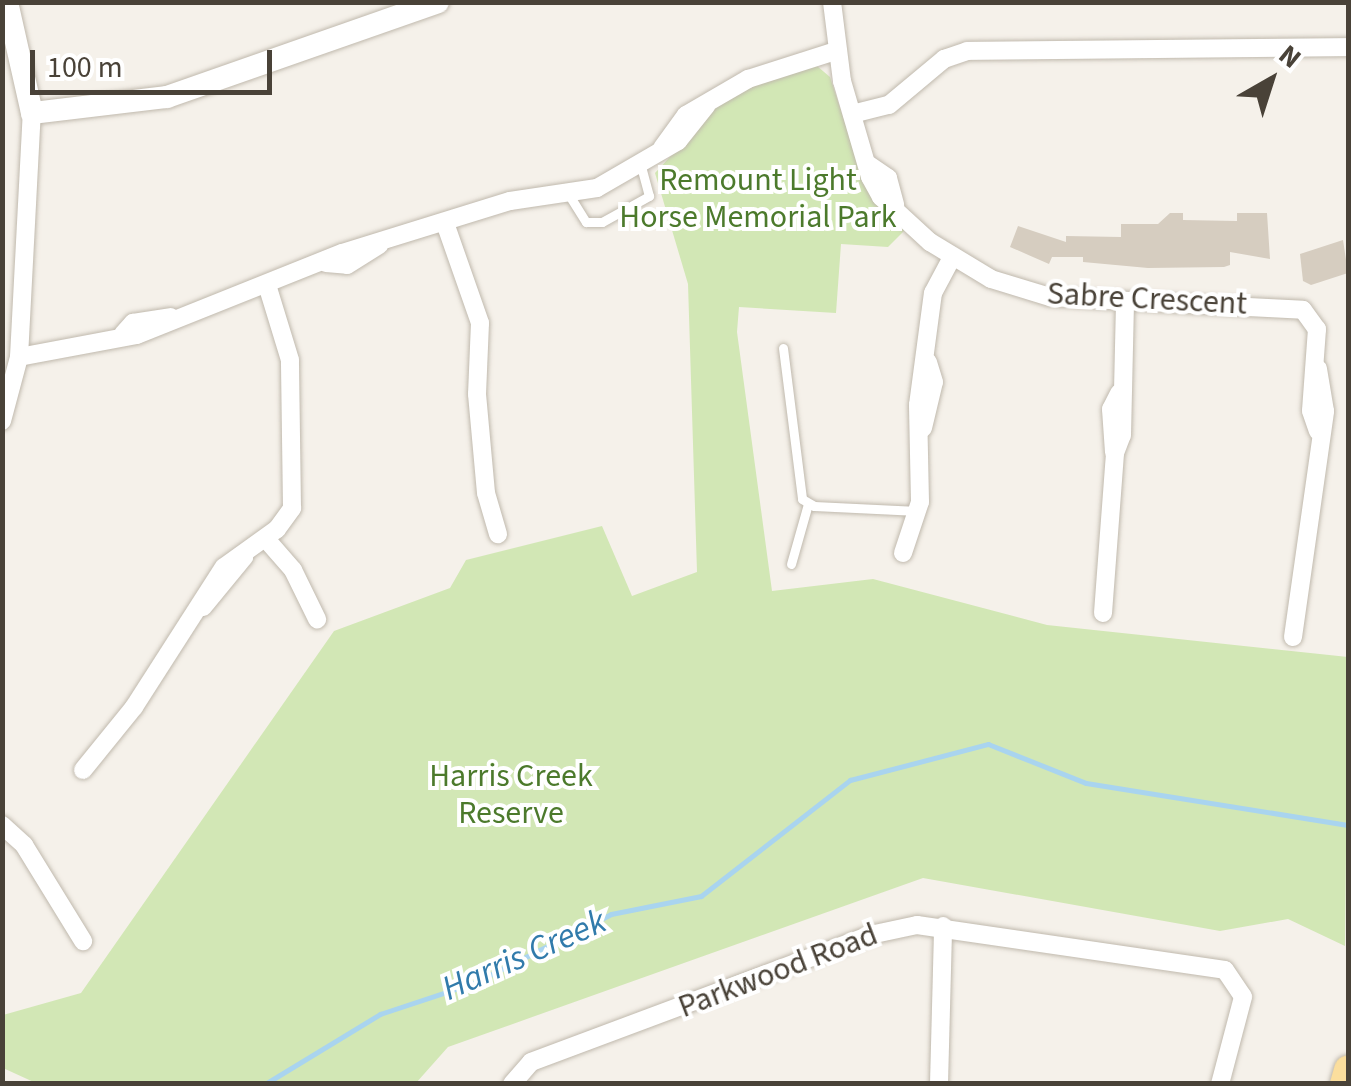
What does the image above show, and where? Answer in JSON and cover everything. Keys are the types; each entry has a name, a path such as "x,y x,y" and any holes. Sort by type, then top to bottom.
{"main road":[{"path":"1344,1084 1348,1070"}],"street":[{"path":"2,421 20,358 32,112 8,28 7,2"},
{"path":"32,112 166,97 438,2"},
{"name":"Sabre Crescent","path":"832,2 836,51 852,114 881,198 895,205 952,258 1028,292 1126,302 1303,310 1317,329 1318,369 1311,411 1318,431 1293,637"},
{"path":"852,114 889,105 944,59 967,51 1348,46"},
{"path":"20,358 58,355 123,334 159,328 171,317 267,286 364,245 379,245 523,198 569,195 641,166 662,148 686,116 772,67 836,51"},
{"path":"445,223 478,314 484,478 498,534"},
{"path":"903,553 918,511 923,428 919,393 928,362 933,293 952,258"},
{"path":"83,770 202,607 244,556 289,517 294,500 290,360 267,286"},
{"path":"1103,613 1114,453 1110,422 1119,393 1126,302"},
{"path":"266,539 293,570 317,620"},
{"path":"2,825 24,845 83,941"},
{"path":"939,1084 942,926"},
{"name":"Parkwood Road","path":"512,1084 530,1062 870,935 942,926 1214,967 1237,979 1243,997 1220,1084"}],"lane":[{"path":"569,195 586,222 602,222 648,196 641,166"},
{"path":"783,348 800,494 808,504 918,511"},
{"path":"792,564 808,504"}],"green space":[{"name":"Harris Creek Reserve","path":"817,66 830,77 864,181 905,230 888,247 841,244 836,313 739,307 737,332 772,591 873,579 1047,625 1348,657 1345,946 1288,919 1220,931 923,878 448,1047 416,1083 38,1084 3,1068 3,1015 81,993 334,631 450,588 466,560 602,526 632,596 697,572 688,284 655,173 720,103 760,81"}],"building":[{"path":"1170,213 1183,213 1183,220 1237,221 1237,213 1267,213 1270,259 1230,252 1230,265 1224,267 1148,268 1083,262 1083,257 1052,257 1049,264 1010,247 1018,226 1066,242 1066,236 1121,237 1121,224 1158,224"},
{"path":"1343,240 1348,273 1311,285 1303,281 1300,254"}],"waterway":[{"name":"Harris Creek","path":"265,1084 380,1014 474,983 611,914 701,896 850,780 988,744 1086,783 1348,825"}],"park label":[{"name":"Remount Light Horse Memorial Park","path":"758,200"}]}
